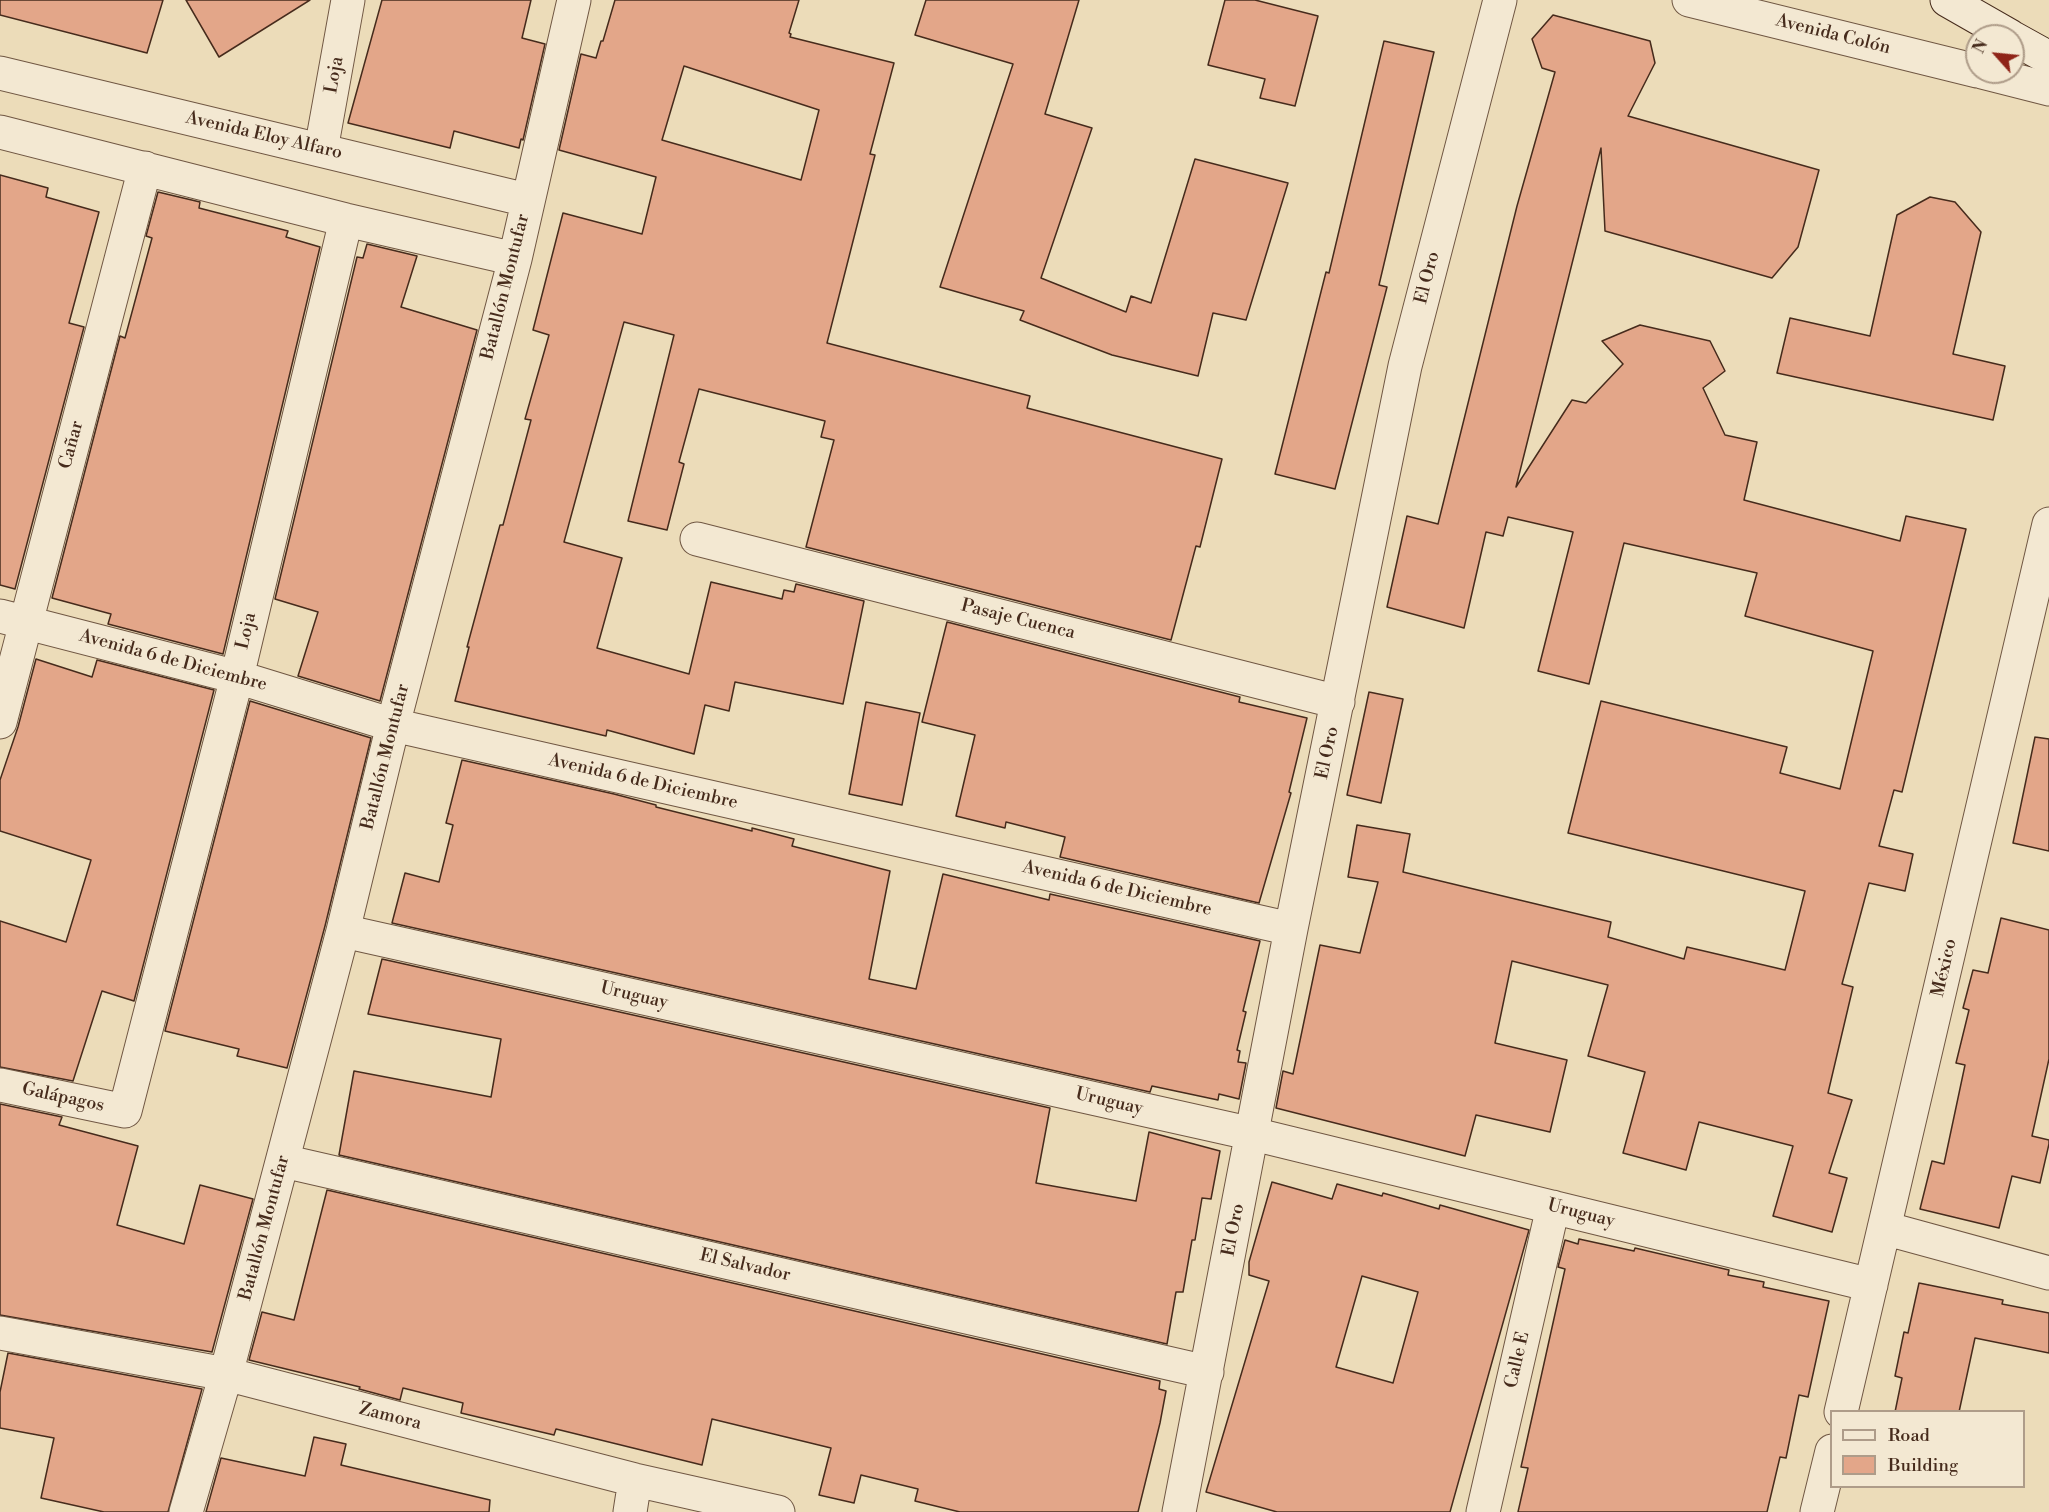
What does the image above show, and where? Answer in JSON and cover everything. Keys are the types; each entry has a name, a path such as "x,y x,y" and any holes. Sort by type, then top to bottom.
{"street":[{"name":"Loja","path":"321,150 348,0"},
{"name":"Batallón Montufar","path":"186,1512 226,1374 343,931 393,725 515,259 574,0"},
{"name":"El Oro","path":"1179,1512 1291,929 1405,366 1500,0"},
{"name":"Avenida Colón","path":"1689,0 1965,68"},
{"path":"1946,1 1988,24"},
{"path":"2025,44 2049,58"},
{"name":"Avenida Eloy Alfaro","path":"0,73 527,200"},
{"path":"2025,83 2049,89"},
{"path":"0,132 346,220 515,259"},
{"name":"Cañar","path":"0,722 13,619 145,168"},
{"name":"Loja","path":"125,1111 237,677 346,220"},
{"name":"México","path":"1841,1410 2049,524"},
{"name":"Pasaje Cuenca","path":"697,539 1338,702"},
{"name":"Avenida 6 de Diciembre","path":"13,619 237,677 393,725 1291,929"},
{"name":"Uruguay","path":"343,931 1253,1134 1871,1285"},
{"name":"Galápagos","path":"0,1085 125,1111"},
{"name":"El Salvador","path":"283,1161 1207,1372"},
{"name":"Calle E","path":"1483,1512 1552,1208"},
{"path":"1884,1228 2049,1273"},
{"name":"Zamora","path":"0,1333 226,1374 635,1480 778,1512"},
{"path":"1817,1512 1830,1459"},
{"path":"630,1512 635,1480"}],"building":[{"path":"0,0 163,0 147,53 0,15"},
{"path":"186,0 310,0 219,57"},
{"path":"382,0 531,0 522,38 545,44 523,140 521,139 519,148 454,131 450,148 348,123"},
{"path":"615,0 799,0 789,33 790,37 894,63 870,154 875,155 827,343 1030,396 1027,408 1222,459 1200,547 1196,546 1171,640 806,547 834,440 821,437 825,421 699,389 679,462 684,464 667,530 628,521 674,335 624,322 564,542 622,558 597,648 689,674 711,582 782,599 784,590 794,592 796,584 864,601 843,704 735,682 729,711 705,705 694,754 607,730 606,736 455,701 469,647 467,647 531,420 525,419 549,335 533,330 563,213 642,234 656,177 559,150 581,54 596,58 601,41 603,41","holes":["684,66 819,110 801,180 662,140"]},
{"path":"926,0 1079,0 1045,114 1092,128 1041,278 1126,312 1131,296 1151,303 1195,159 1288,183 1246,320 1213,313 1198,376 1112,355 1020,320 1024,311 940,287 1013,64 915,35"},
{"path":"1225,0 1255,0 1318,16 1295,106 1260,98 1265,79 1208,65"},
{"path":"1553,15 1650,41 1655,63 1628,116 1819,170 1798,247 1772,278 1605,231 1601,148 1516,487 1572,400 1586,403 1623,364 1602,341 1640,325 1710,341 1725,371 1703,388 1725,435 1757,442 1744,500 1900,541 1906,516 1966,529 1902,792 1894,790 1879,846 1913,854 1905,891 1869,883 1842,984 1853,987 1828,1093 1852,1100 1829,1173 1847,1178 1832,1232 1773,1216 1793,1146 1699,1122 1686,1170 1623,1153 1645,1072 1588,1056 1608,985 1512,961 1495,1043 1567,1060 1550,1132 1476,1115 1465,1156 1276,1108 1283,1071 1293,1074 1320,945 1360,953 1378,882 1348,877 1357,825 1410,834 1403,872 1611,922 1608,937 1684,959 1687,947 1785,970 1805,891 1568,833 1601,701 1787,747 1780,773 1840,789 1873,651 1745,616 1757,573 1624,543 1589,684 1538,671 1573,532 1508,517 1503,536 1486,532 1464,628 1387,607 1407,516 1438,524 1517,206 1555,72 1542,68 1532,39"},
{"path":"1384,41 1434,52 1379,285 1387,287 1335,489 1275,474 1326,272 1329,273"},
{"path":"0,175 48,188 46,197 99,212 69,323 84,327 15,589 0,585"},
{"path":"158,192 200,202 199,208 288,231 286,237 320,247 223,654 108,624 111,614 52,598 120,336 125,338 152,238 146,236"},
{"path":"1930,197 1955,202 1981,232 1953,354 2005,366 1993,420 1777,373 1790,318 1870,336 1897,215"},
{"path":"367,244 417,256 401,307 477,330 380,701 298,676 318,612 275,599 357,257 363,258"},
{"path":"947,622 1240,697 1239,702 1307,718 1289,792 1291,793 1259,903 1060,857 1065,837 1006,822 1005,828 956,816 975,735 922,722"},
{"path":"36,659 92,677 97,660 214,690 134,1001 102,991 73,1081 0,1067 0,921 66,942 91,860 0,831 0,780 18,727"},
{"path":"1369,692 1403,699 1381,803 1347,795"},
{"path":"250,701 371,738 287,1068 237,1056 239,1049 165,1031"},
{"path":"866,702 920,713 902,805 849,794"},
{"path":"2035,737 2049,739 2049,851 2013,843"},
{"path":"462,760 614,794 752,831 752,828 794,839 792,846 890,871 869,979 916,989 943,874 1049,900 1050,894 1260,941 1243,1011 1246,1012 1237,1050 1240,1051 1238,1062 1246,1063 1239,1099 1219,1094 1218,1100 1152,1086 1150,1092 392,923 405,873 439,882 453,825 446,823"},
{"path":"2001,918 2049,930 2049,1059 2032,1136 2049,1140 2049,1144 2040,1183 2012,1176 1999,1228 1920,1209 1932,1161 1944,1164 1965,1065 1956,1063 1969,1010 1963,1008 1973,970 1988,973"},
{"path":"382,959 1050,1108 1036,1183 1136,1201 1149,1132 1220,1151 1211,1199 1202,1198 1183,1292 1176,1292 1167,1344 339,1155 354,1071 491,1097 501,1039 368,1014"},
{"path":"0,1104 62,1117 59,1125 138,1146 117,1225 184,1244 200,1185 253,1199 212,1352 0,1315"},
{"path":"1272,1182 1332,1199 1337,1184 1382,1196 1383,1193 1439,1209 1440,1205 1529,1230 1450,1512 1277,1512 1206,1492 1269,1281 1249,1275 1249,1262","holes":["1362,1276 1418,1292 1393,1383 1336,1367"]},
{"path":"327,1190 1160,1381 1159,1389 1166,1391 1138,1512 960,1512 915,1501 918,1489 861,1475 854,1503 819,1495 831,1448 712,1419 702,1465 556,1429 554,1435 461,1413 463,1403 403,1388 400,1400 359,1389 360,1387 249,1360 262,1312 294,1320"},
{"path":"1579,1239 1634,1251 1635,1248 1729,1270 1728,1275 1764,1282 1763,1287 1829,1301 1808,1397 1799,1395 1786,1458 1780,1457 1767,1512 1518,1512 1528,1468 1521,1467 1565,1269 1558,1267 1565,1240 1578,1244"},
{"path":"1919,1283 2003,1300 2002,1304 2049,1313 2049,1353 1975,1338 1959,1410 1895,1410 1902,1378 1895,1376 1904,1332 1908,1333"},
{"path":"8,1353 202,1389 168,1512 104,1512 41,1498 54,1438 0,1428 0,1392"},
{"path":"314,1437 346,1444 341,1465 490,1500 489,1512 206,1512 221,1458 305,1476"}]}
